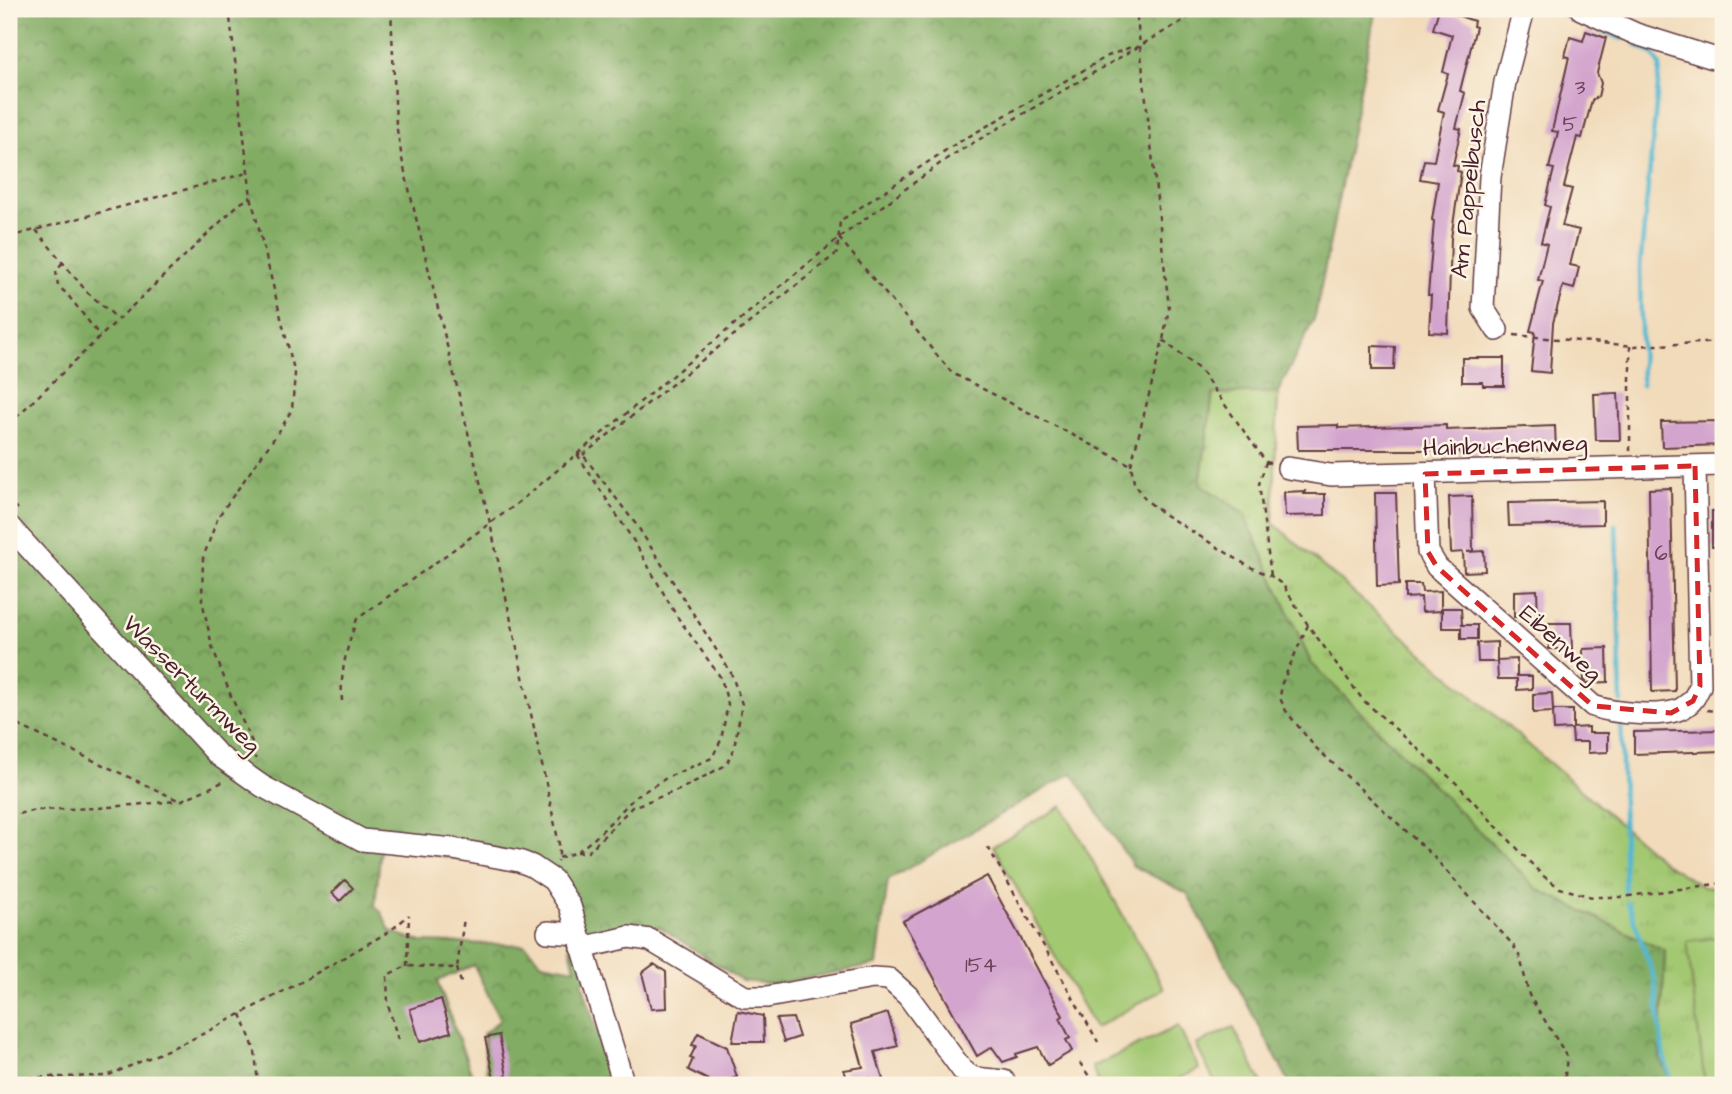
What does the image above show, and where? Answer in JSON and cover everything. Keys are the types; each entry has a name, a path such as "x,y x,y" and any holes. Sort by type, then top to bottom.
{"street":[{"name":"Am Pappelbusch","path":"1497,330 1483,307 1490,177 1505,82 1524,9"},
{"path":"1581,9 1636,34 1723,61"},
{"name":"Hainbuchenweg","path":"1284,467 1331,475 1723,465"},
{"name":"Eibenweg","path":"1425,474 1428,552 1437,566 1593,706 1607,711 1671,713 1693,701 1700,686 1695,466"},
{"name":"Wasserturmweg","path":"9,526 218,755 248,766 362,840 453,849 508,858 533,866 553,867 570,906 624,1085"},
{"path":"548,932 580,941 629,937 650,940 745,996 767,997 873,978 888,979 908,996 963,1071 974,1078 1004,1081"}],"path":[{"path":"9,816 35,810 180,801 248,766 256,751 212,646 202,600 203,558 218,517 282,427 292,408 295,374 251,197 229,9"},
{"path":"391,9 397,124 403,164 490,523 559,844 553,867"},
{"path":"1136,9 1169,308 1131,465 1134,482 1145,499 1162,513 1283,585 1308,625 1363,700 1456,783 1542,875 1560,888 1592,897 1622,897 1723,883"},
{"path":"342,701 340,676 357,619 514,506 839,237 948,157 1203,9"},
{"path":"583,456 837,253 840,221 949,148 1108,56 1140,44"},
{"path":"9,237 247,173"},
{"path":"9,424 239,204 251,197"},
{"path":"36,230 87,292 118,319"},
{"path":"839,237 952,373 1131,465"},
{"path":"62,263 56,271 58,286 100,336"},
{"path":"1497,330 1520,338 1632,346 1723,342"},
{"path":"1163,340 1200,370 1266,462 1284,467"},
{"path":"1630,468 1632,346"},
{"path":"577,454 583,456 638,527 731,673 742,704 734,748 726,765 679,790 632,807 588,852 577,852"},
{"path":"553,867 596,837 635,797 668,777 712,758 721,740 728,704 721,678 676,615 635,543 577,454"},
{"path":"1266,462 1259,484 1271,576"},
{"path":"1308,625 1282,683 1280,698 1286,711 1314,746 1431,854 1513,945 1520,957 1529,995 1567,1056 1564,1085"},
{"path":"9,722 180,801"},
{"path":"988,847 1098,1042"},
{"path":"9,1078 107,1076 197,1037 241,1014 390,931 410,915 407,966"},
{"path":"461,982 457,968 464,918"},
{"path":"398,1040 388,1005 387,975 407,966 457,968"},
{"path":"241,1014 255,1051 258,1085"},
{"path":"1080,1063 1095,1085"},
{"path":"52,1076 61,1085"}],"highlighted area":[{"path":"1695,466 1700,686 1693,701 1671,713 1593,706 1437,567 1428,552 1425,474"}],"green space":[{"path":"9,9 1376,9 1315,317 1278,392 1213,394 1200,484 1244,513 1311,663 1537,889 1665,951 1660,1059 1673,1085 1291,1085 1187,893 1133,866 1072,773 888,880 877,965 772,984 742,981 660,927 595,936 593,970 582,982 613,1085 9,1085","holes":["381,846 532,871 560,900 575,969 542,963 525,945 421,942 390,931 382,913 375,906","474,965 500,1020 483,1034 487,1075 473,1077 437,981"]},
{"path":"1278,392 1273,523 1665,863 1703,887 1723,888 1723,1085 1673,1085 1660,1059 1665,951 1537,889 1311,663 1244,513 1200,484 1213,394"},
{"path":"1062,806 1164,989 1095,1028 993,846"},
{"path":"1723,937 1723,1085 1705,1085 1687,941"},
{"path":"1178,1026 1199,1069 1166,1085 1100,1085 1092,1067"},
{"path":"1233,1027 1263,1085 1216,1085 1196,1045"}],"building":[{"path":"1439,9 1474,21 1473,26 1476,27 1460,91 1465,93 1456,128 1461,129 1453,165 1458,166 1457,171 1461,172 1451,238 1448,333 1429,332 1432,220 1438,182 1420,179 1424,160 1434,161 1444,112 1438,110 1448,74 1443,72 1452,35 1433,29"},
{"path":"1586,31 1606,38 1597,73 1601,83 1598,97 1592,100 1582,138 1577,137 1564,187 1572,189 1562,226 1579,230 1570,265 1579,267 1574,289 1563,286 1553,323 1550,373 1531,371 1535,332 1530,331 1543,281 1538,280 1547,244 1541,242 1550,207 1545,205 1554,169 1549,168 1558,132 1552,131 1569,57 1565,56 1570,37 1583,41"},
{"path":"1372,346 1395,347 1394,370 1372,370"},
{"path":"1462,358 1504,358 1504,386 1462,382"},
{"path":"1618,393 1620,440 1596,440 1594,394"},
{"path":"1723,421 1723,445 1662,447 1661,422"},
{"path":"1338,425 1338,428 1446,425 1446,430 1555,426 1556,450 1460,454 1460,450 1298,450 1297,426"},
{"path":"1671,488 1675,691 1652,692 1649,489"},
{"path":"1305,491 1304,494 1325,494 1325,515 1285,516 1284,492"},
{"path":"1375,493 1396,493 1399,585 1377,586"},
{"path":"1472,496 1473,551 1467,552 1484,551 1485,571 1464,572 1463,552 1451,553 1449,497"},
{"path":"1603,501 1603,524 1509,526 1508,503"},
{"path":"1712,511 1723,511 1723,547 1712,547"},
{"path":"1405,584 1421,584 1422,592 1441,591 1441,611 1422,612 1421,597 1405,598"},
{"path":"1537,590 1538,616 1514,617 1514,591"},
{"path":"1442,608 1461,608 1462,625 1477,625 1477,639 1461,639 1461,628 1442,628"},
{"path":"1549,623 1571,623 1572,649 1549,649"},
{"path":"1497,642 1497,660 1517,659 1517,676 1532,676 1532,689 1517,690 1517,679 1498,679 1497,662 1478,662 1477,643"},
{"path":"1607,648 1608,682 1587,683 1584,680 1583,649"},
{"path":"1552,693 1553,710 1573,710 1573,728 1589,727 1589,733 1608,733 1608,752 1588,753 1588,742 1573,742 1572,729 1554,730 1553,712 1533,713 1533,694"},
{"path":"1723,730 1723,751 1634,754 1634,732"},
{"path":"987,876 1063,1016 1060,1018 1070,1038 1066,1040 1072,1051 1048,1065 1038,1047 1016,1054 1017,1057 1003,1062 992,1047 977,1056 903,921"},
{"path":"345,880 353,888 340,901 332,893"},
{"path":"654,964 666,972 667,1008 651,1009 642,973"},
{"path":"441,999 451,1032 420,1042 410,1009"},
{"path":"738,1011 763,1016 764,1042 732,1042"},
{"path":"888,1013 898,1046 875,1052 883,1079 871,1083 870,1078 848,1081 844,1070 863,1067 851,1024"},
{"path":"793,1018 799,1037 784,1042 776,1019"},
{"path":"698,1033 727,1047 737,1077 716,1084 688,1070 696,1046 692,1045"},
{"path":"499,1035 507,1076 494,1079 485,1038"}],"waterway":[{"path":"1555,12 1622,39"},
{"path":"1637,45 1654,55 1660,66 1640,267 1642,385"},
{"path":"1616,525 1621,702"},
{"path":"1621,722 1625,891"},
{"path":"1628,903 1655,980 1663,1054 1673,1085"}]}
